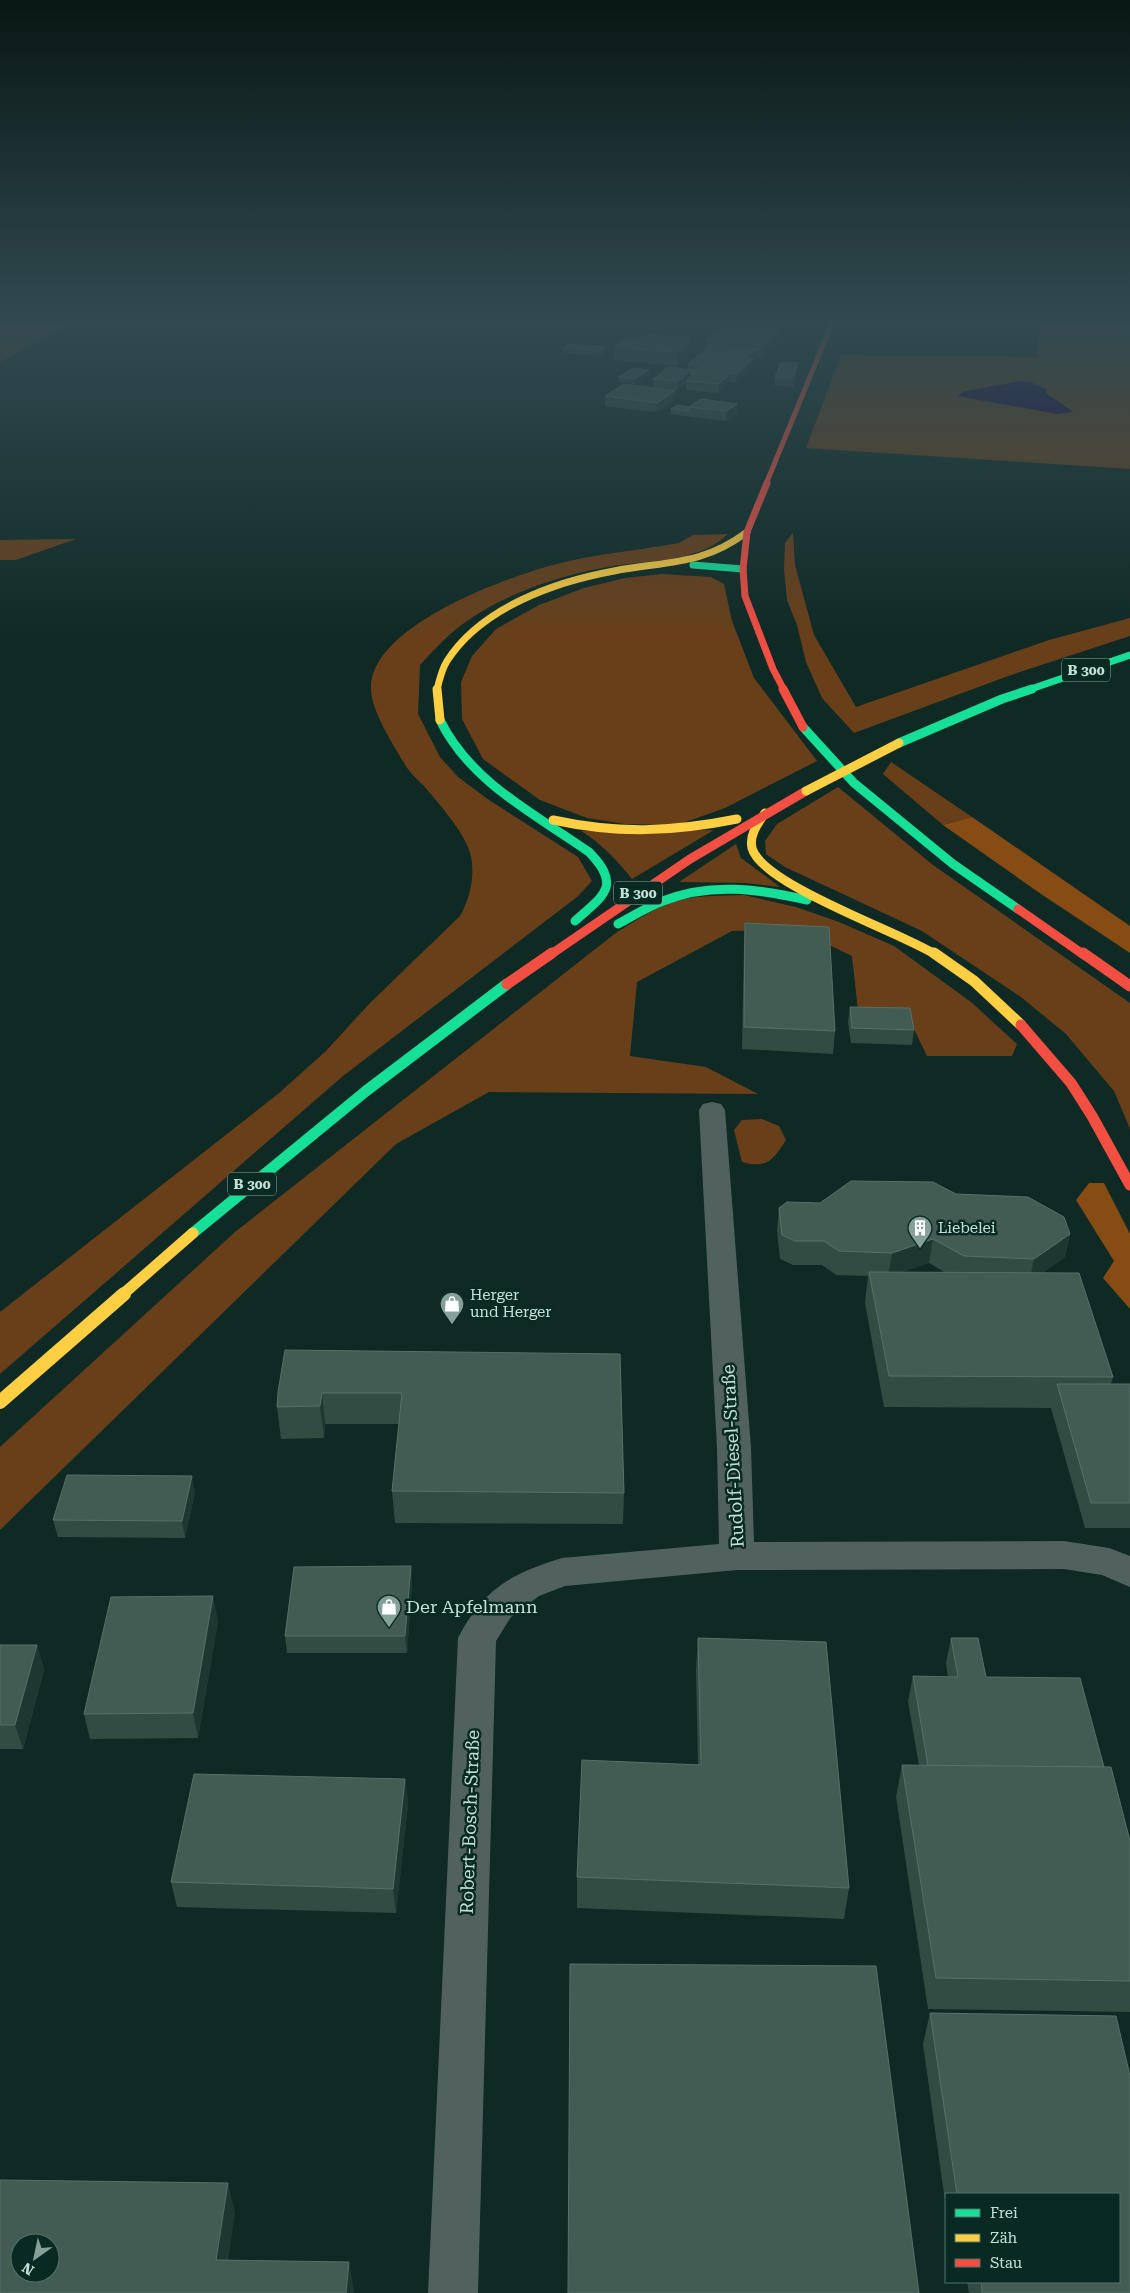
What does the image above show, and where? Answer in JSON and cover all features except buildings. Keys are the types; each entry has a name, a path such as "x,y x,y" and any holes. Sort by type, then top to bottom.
{"main road":[{"path":"789,430 748,532 743,569 745,596 754,625 801,724 854,784 953,864 1130,986"},
{"path":"514,978 599,898 609,883 610,875 600,859 536,816 476,772 456,752 447,737 437,712 436,688 443,666 460,643 482,624 506,609 567,582 628,568 715,554 735,543 748,532"},
{"path":"656,564 743,569"},
{"name":"B 300","path":"0,1402 296,1146 388,1073 514,978 664,875 766,813 899,743 1002,699 1130,655"},
{"path":"536,816 584,828 634,834 679,832 766,813"},
{"path":"766,813 750,836 750,846 763,864 805,891 887,927 923,947 958,970 999,1005 1044,1048 1085,1104 1130,1185"},
{"path":"514,978 675,896 716,889 755,890 840,908"}],"street":[{"name":"Rudolf-Diesel-Straße","path":"712,1110 734,1448 737,1556 1064,1555 1109,1562 1130,1573"},
{"name":"Robert-Bosch-Straße","path":"453,2293 477,1638 498,1607 526,1586 562,1572 737,1556"}],"shaded area":[{"path":"813,430 1130,430 1130,469 806,448"},
{"path":"793,533 795,565 814,635 856,707 1049,640 1130,618 1130,636 1011,675 854,733 822,698 806,662 797,625 787,600 784,569 785,543"},
{"path":"728,534 715,544 685,556 618,565 567,576 514,595 481,612 460,626 420,665 418,714 440,757 458,777 489,800 578,857 592,881 577,897 343,1076 0,1374 0,1312 278,1094 326,1051 370,1003 460,916 464,909 472,883 471,855 468,847 448,815 406,766 383,727 372,697 371,688 377,666 392,645 414,626 442,609 501,582 527,573 581,558 679,543 693,535"},
{"path":"76,539 16,560 0,560 0,540"},
{"path":"662,574 711,577 724,584 732,621 754,678 817,761 725,808 677,825 625,824 587,818 540,800 483,759 462,719 461,682 472,656 496,629 539,605 584,588 625,578"},
{"path":"891,762 972,817 943,825 883,774"},
{"path":"838,787 933,865 1130,1003 1130,1129 1114,1091 1066,1034 1021,997 922,931 785,867 766,854 765,841 777,824"},
{"path":"972,817 1130,926 1130,953 1041,894 943,825"},
{"path":"714,830 632,879 609,853 581,831"},
{"path":"736,844 741,858 780,887 746,883 679,882"},
{"path":"744,895 796,907 839,922 894,946 971,1002 1017,1044 1012,1056 927,1056 911,1023 859,1020 852,956 796,929 732,931 637,982 630,1056 706,1067 758,1094 489,1092 396,1144 0,1530 0,1447 235,1232 617,932 654,910 679,900 703,896"},
{"path":"762,1119 779,1126 786,1140 769,1161 758,1164 742,1162 734,1130 742,1120"},
{"path":"1089,1183 1104,1183 1130,1234 1130,1309 1103,1278 1114,1261 1076,1200"}],"traffic: fast":[{"path":"693,565 743,569"},
{"path":"899,743 1002,699 1130,655"},
{"path":"440,720 456,748 489,782 589,852 600,863 608,881 606,889 601,897 575,921"},
{"path":"803,727 854,783 953,864 1018,909"},
{"path":"618,924 663,900 703,890 756,890 807,900"},
{"path":"193,1233 366,1091 507,984"}],"traffic: slow":[{"path":"440,720 437,690 446,663 464,640 488,620 517,603 547,590 615,570 679,562 704,556 727,546 747,532"},
{"path":"806,791 899,743"},
{"path":"765,813 754,831 751,841 753,851 764,865 781,878 829,904 903,936 934,953 974,981 1021,1025"},
{"path":"553,820 600,829 645,831 690,828 737,819"},
{"path":"0,1402 193,1233"}],"traffic: jam":[{"path":"788,430 747,532 743,569 745,596 773,669 803,727"},
{"path":"507,984 690,859 806,791"},
{"path":"1018,909 1130,986"},
{"path":"1021,1025 1071,1083 1092,1116 1130,1185"}],"place":[{"name":"Liebelei","path":"920,1249"},
{"name":"Herger und Herger","path":"452,1325"},
{"name":"Der Apfelmann","path":"389,1628"}]}
